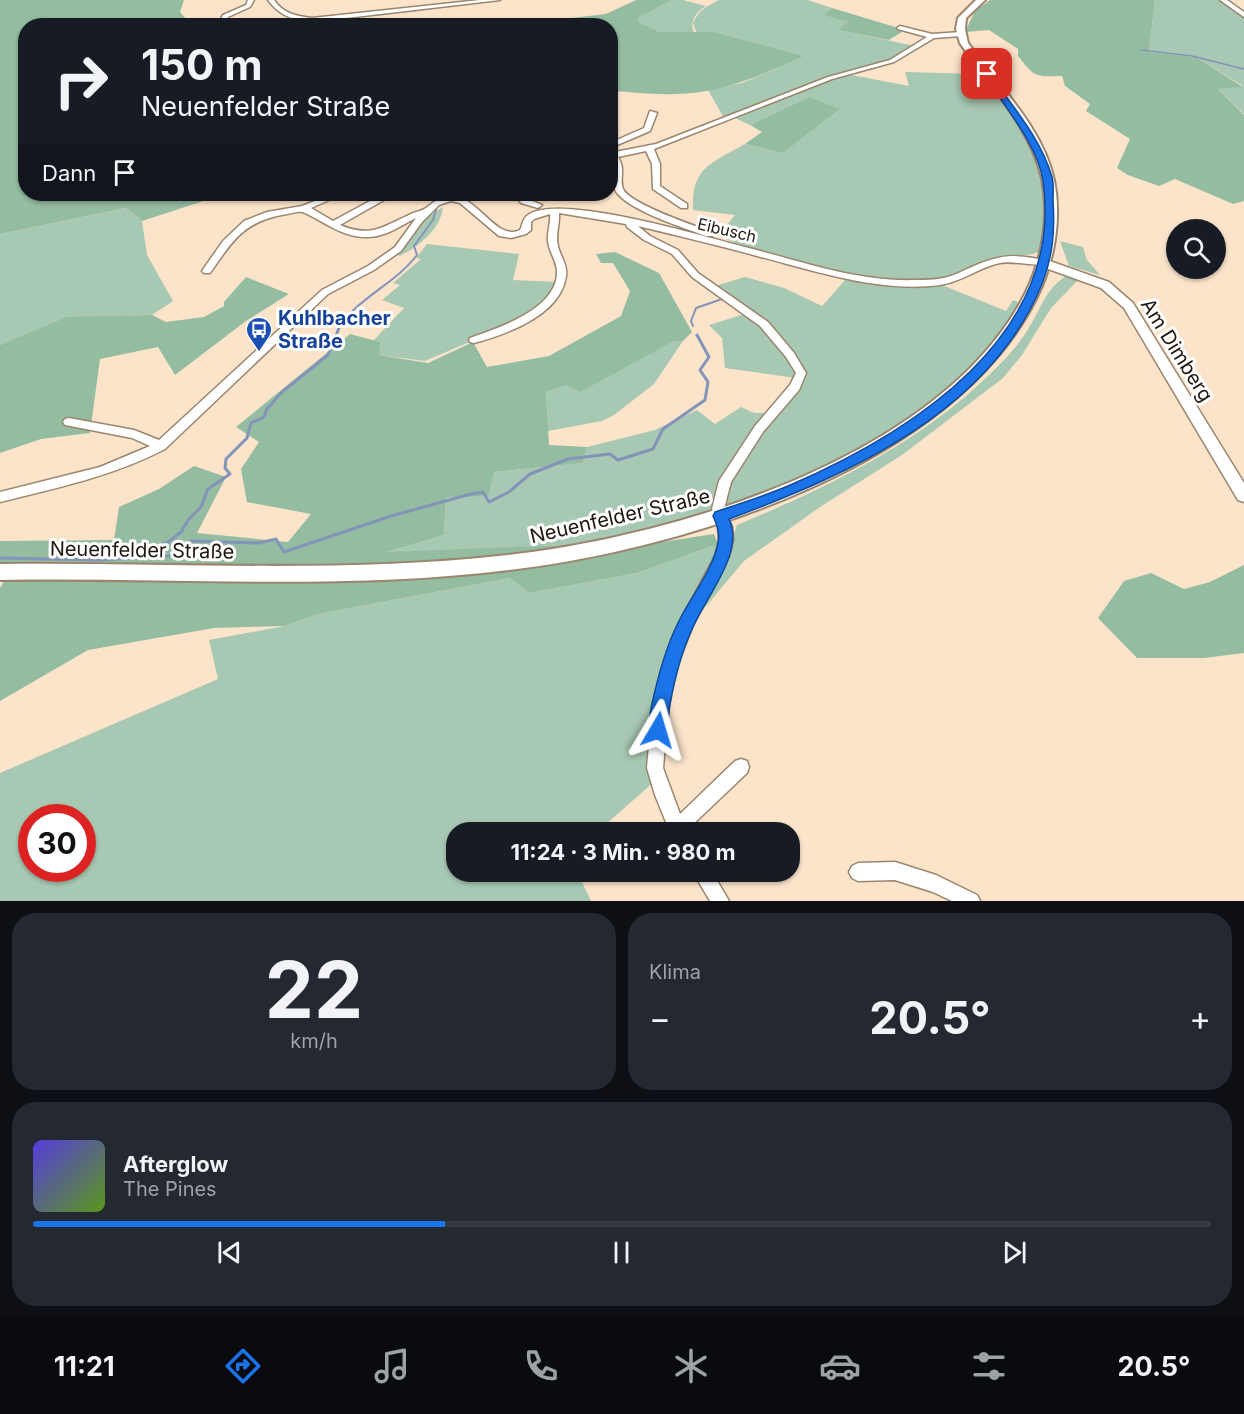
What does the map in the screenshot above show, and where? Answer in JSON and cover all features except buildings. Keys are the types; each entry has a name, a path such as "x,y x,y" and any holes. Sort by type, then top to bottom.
{"main road":[{"path":"961,34 960,22 964,14 981,0"},
{"name":"Neuenfelder Straße","path":"0,572 397,573 492,566 581,552 656,535 720,516 793,490 895,437 950,398 992,356 1029,302 1044,263 1051,208 1048,179 1036,148 961,34"}],"street":[{"path":"224,18 248,6 251,0"},
{"path":"271,0 278,11 293,18"},
{"path":"351,18 497,0"},
{"path":"1223,0 1244,15"},
{"path":"900,28 932,36 961,34"},
{"path":"618,152 649,148 673,141 709,124 747,112 830,78 892,61 932,36"},
{"path":"618,149 647,129 652,113"},
{"path":"649,148 656,164 654,184 684,206"},
{"path":"618,162 621,167 619,184 623,194 659,214 738,247"},
{"path":"207,271 226,243 247,224 270,214 304,208 322,201"},
{"path":"335,224 376,201"},
{"path":"0,497 103,470 141,458 161,447 325,292 370,268 398,249 427,212 441,201"},
{"path":"460,201 502,234 514,236 526,230 530,217 540,209"},
{"path":"524,201 540,209"},
{"path":"539,201 540,209"},
{"path":"304,208 363,235 375,235 416,214 427,212"},
{"name":"Eibusch","path":"540,209 573,212 738,247 848,278 878,282 940,282 965,276 996,261 1031,260 1044,263"},
{"path":"474,340 499,332 540,310 558,287 563,276 552,240 556,223 554,212"},
{"path":"630,224 647,238 675,252 695,274 764,324 790,355 801,373 795,387 759,429 725,481 718,509 725,527 726,540 722,556 686,624 669,668 660,711 655,768 675,822"},
{"name":"Am Dimberg","path":"1044,263 1105,285 1129,306 1244,496"},
{"path":"69,422 134,434 161,447"},
{"path":"686,822 741,767"},
{"path":"858,872 895,871 936,884 971,901"},
{"path":"708,882 720,901"}],"green space":[{"path":"0,0 184,0 180,12 185,18 18,18 18,201 203,201 142,221 126,208 0,234"},
{"path":"636,0 672,0 637,18 640,23 659,32 713,32 803,56 741,82 708,91 667,94 618,92 618,18 571,18 606,14"},
{"path":"672,0 683,0 706,6 694,18 692,26 695,34 655,31 641,24 636,18"},
{"path":"719,0 808,0 832,8 825,15 849,22 839,30 915,46 893,59 836,74 724,118 708,90 742,83 780,67 713,32 697,34 693,23 695,19 704,9"},
{"path":"990,0 1155,0 1149,52 1196,57 1243,87 1218,89 1244,115 1244,201 1233,204 1175,179 1159,186 1128,175 1117,168 1130,139 1086,111 1090,104 1065,86 1062,76 1041,76 1032,72 1018,56 1018,49 989,30 965,32 975,11"},
{"path":"1155,0 1221,0 1244,17 1244,114 1218,89 1243,86 1196,57 1149,52"},
{"path":"832,8 905,30 889,40 838,30 848,22 824,15"},
{"path":"905,72 979,74 1009,110 1028,138 1041,167 1045,198 1041,251 992,260 964,275 939,280 878,281 848,276 745,247 718,236 735,215 693,210 696,184 700,175 714,162 745,144 784,153 809,97 750,125 735,118 846,74 909,86"},
{"path":"809,97 839,109 783,153 745,144 762,132 750,125"},
{"path":"443,207 438,223 428,236 400,256 395,254 421,221"},
{"path":"126,208 142,221 147,255 173,301 152,315 67,318 0,345 0,234"},
{"path":"1060,241 1083,247 1087,260 1100,275 1069,266"},
{"path":"427,244 519,254 513,280 558,282 539,307 500,329 425,361 379,355 374,340 404,308 382,300 400,285 393,283 421,259 416,258"},
{"path":"615,252 659,273 692,332 683,341 674,341 580,392 566,385 546,392 549,445 587,447 583,463 494,472 488,496 446,497 444,535 387,552 595,544 603,551 714,534 718,544 637,573 529,593 510,578 318,614 285,626 214,628 88,650 0,701 0,588 13,566 0,567 0,541 114,540 119,507 159,489 194,466 226,477 197,533 288,542 311,514 247,502 241,469 259,442 236,427 350,334 380,342 379,355 428,363 473,342 487,367 549,356 621,316 630,291 613,263 601,263 596,254"},
{"path":"1066,276 1080,278 1051,308 1022,355 1003,378 902,455 820,507 744,561 691,624 725,560 737,525 808,494 878,458 942,415 973,390 1008,356 1027,331 1053,287"},
{"path":"246,277 289,294 246,321 175,375 158,347 100,359 90,433 41,439 0,453 0,345 67,317 152,315 166,322 204,317 224,306 224,302"},
{"path":"745,277 784,288 822,306 846,279 878,283 937,283 1006,311 1013,300 1021,303 988,356 889,433 791,488 723,511 728,481 802,374 765,324 715,286"},
{"path":"748,313 763,325 798,373 796,378 725,368 722,338 709,325"},
{"path":"674,341 683,341 654,384 614,415 602,421 548,431 546,392"},
{"path":"741,407 754,413 771,413 721,482 708,517 595,544 384,553 444,535 446,497 494,472 583,463 587,447 655,430 697,410 715,424"},
{"path":"718,544 719,555 683,625 655,781 608,822 446,822 446,882 582,882 591,901 0,901 0,773 218,679 209,640 285,626 318,614 510,578 529,593 637,573"},
{"path":"1244,565 1244,653 1204,658 1137,658 1098,618 1124,581 1151,573 1184,589 1210,582"}],"waterway":[{"path":"1141,50 1192,56 1244,69"},
{"path":"338,329 355,308 398,274 417,255 414,246 433,220 437,206"},
{"path":"693,326 691,321 696,308 725,298"},
{"path":"106,558 167,543 181,532 189,519 201,507 208,489 230,474 225,468 226,459 247,438 251,423 264,417 267,409 282,392 328,355 339,328"},
{"path":"0,558 99,560 169,556 191,541 259,543 276,539 284,552 391,516 471,494 483,492 489,502 509,492 530,474 568,459 610,454 618,460 653,449 663,429 705,400 708,382 700,370 709,357 697,335"}],"place":[{"name":"Kuhlbacher Straße","path":"259,353"}],"route":[{"path":"658,730 669,668 686,624 722,556 726,540 725,527 720,516 793,490 895,437 950,398 992,356 1029,302 1044,263 1050,231 1051,208 1048,179 1036,148 987,74"}]}
